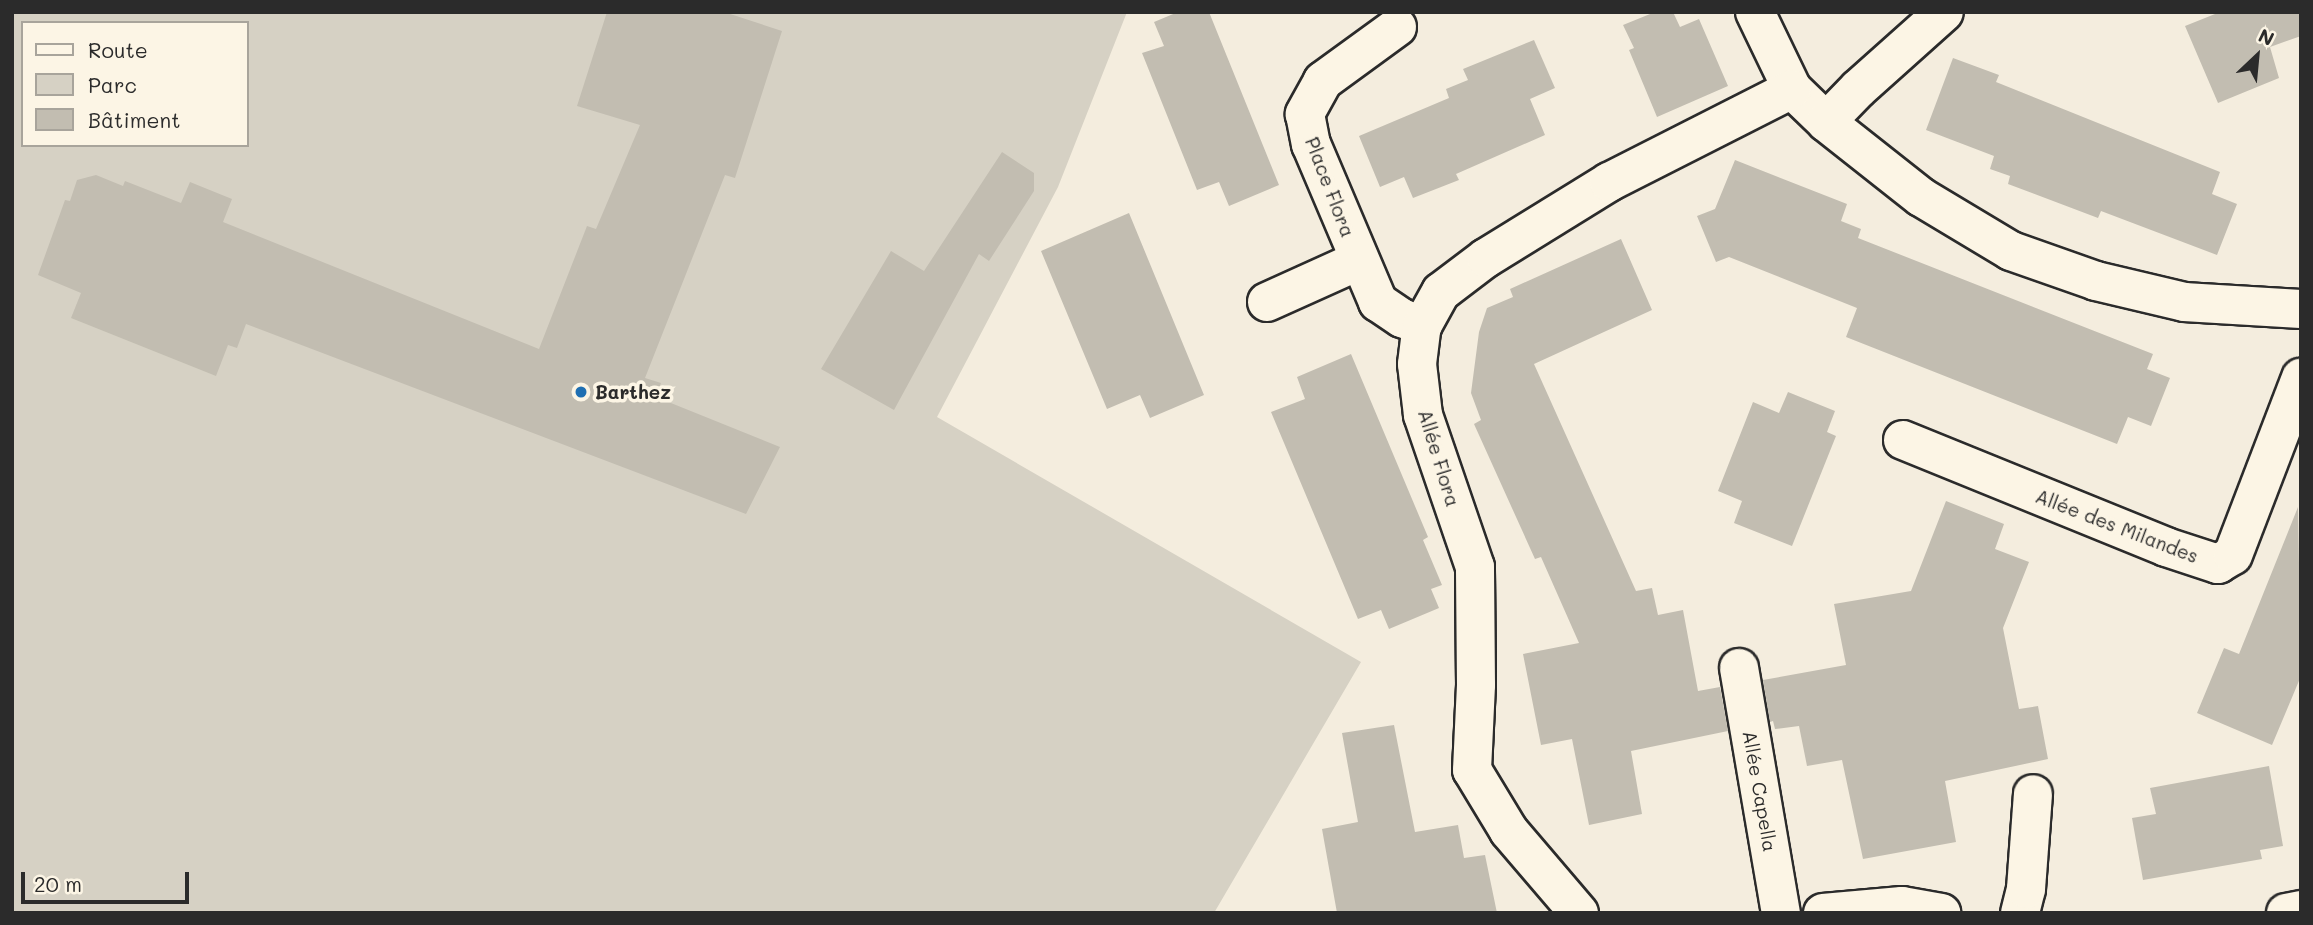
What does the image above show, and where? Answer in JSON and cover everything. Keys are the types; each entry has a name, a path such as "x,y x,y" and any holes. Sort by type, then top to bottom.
{"street":[{"path":"1755,12 1792,89 1826,122 1921,197 2011,251 2096,281 2184,302 2301,309"},
{"path":"1826,122 1858,89 1944,12"},
{"name":"Place Flora","path":"1397,27 1323,81 1305,114 1311,144 1358,261 1378,302 1402,318 1422,326"},
{"name":"Allée Flora","path":"1579,913 1508,831 1472,770 1476,685 1475,566 1423,415 1417,364 1422,326 1441,292 1486,258 1609,182 1792,89"},
{"name":"Place Flora","path":"1267,302 1358,261"},
{"name":"Allée des Milandes","path":"1903,440 2166,548 2218,564 2233,555 2301,378"},
{"name":"Allée Capella","path":"1739,668 1781,913"},
{"path":"2020,913 2026,889 2033,794"},
{"path":"1823,913 1902,906 1941,913"},
{"path":"2286,913 2301,910"}],"green space":[{"path":"12,12 1127,12 1058,187 937,417 1361,662 1214,913 12,913"}],"building":[{"path":"607,12 724,12 782,31 735,178 725,175 645,378 661,383 656,397 780,447 746,514 246,324 237,348 228,345 216,376 71,318 81,293 38,275 65,200 70,201 77,180 96,175 123,186 125,181 181,203 190,182 232,199 223,222 539,349 587,226 596,229 640,125 577,106"},
{"path":"1178,12 1209,12 1279,185 1229,206 1219,182 1197,190 1142,53 1164,46 1154,22"},
{"path":"1655,12 1673,12 1680,27 1699,19 1728,86 1657,117 1629,50 1634,48 1623,25"},
{"path":"2220,12 2301,12 2301,36 2270,47 2279,78 2218,103 2185,26"},
{"path":"1534,40 1555,88 1530,99 1545,135 1456,174 1459,180 1413,198 1404,177 1380,187 1359,136 1449,98 1446,89 1468,80 1463,69"},
{"path":"1953,58 1999,75 1996,82 2220,172 2212,194 2237,204 2217,255 2101,211 2098,218 2008,184 2010,176 1990,169 1994,156 1926,130"},
{"path":"1002,152 1034,173 1034,191 989,261 979,254 894,410 821,369 891,251 924,271"},
{"path":"1735,160 1847,204 1841,221 1861,229 1858,238 2153,354 2147,369 2170,378 2151,426 2128,417 2117,444 1846,337 1857,308 1729,257 1716,262 1697,216 1715,209"},
{"path":"1129,213 1204,395 1150,418 1140,395 1107,409 1041,251"},
{"path":"1621,239 1652,310 1534,364 1636,591 1652,588 1658,615 1683,610 1698,691 1720,687 1728,731 1631,751 1642,814 1589,825 1572,739 1541,745 1523,654 1579,643 1541,557 1535,559 1474,424 1481,420 1471,393 1479,332 1487,308 1513,297 1510,289"},
{"path":"1351,354 1428,537 1423,540 1442,585 1431,589 1439,608 1389,629 1381,610 1358,619 1271,412 1305,399 1297,377"},
{"path":"1788,392 1835,411 1827,432 1836,436 1792,546 1734,523 1742,501 1718,491 1753,402 1779,413"},
{"path":"1946,501 2004,524 1995,549 2029,562 2003,628 2019,709 2038,706 2048,759 1945,781 1956,842 1863,859 1842,760 1807,766 1799,726 1775,729 1773,721 1770,722 1763,680 1846,665 1834,604 1911,591"},
{"path":"2298,507 2301,676 2272,745 2197,713 2224,648 2239,654"},
{"path":"1394,725 1415,832 1458,825 1464,858 1485,855 1497,913 1337,913 1322,829 1358,822 1342,733"},
{"path":"2269,766 2283,846 2260,850 2262,859 2143,880 2132,818 2156,814 2150,788"}],"place":[{"name":"Barthez","path":"581,392"}]}
